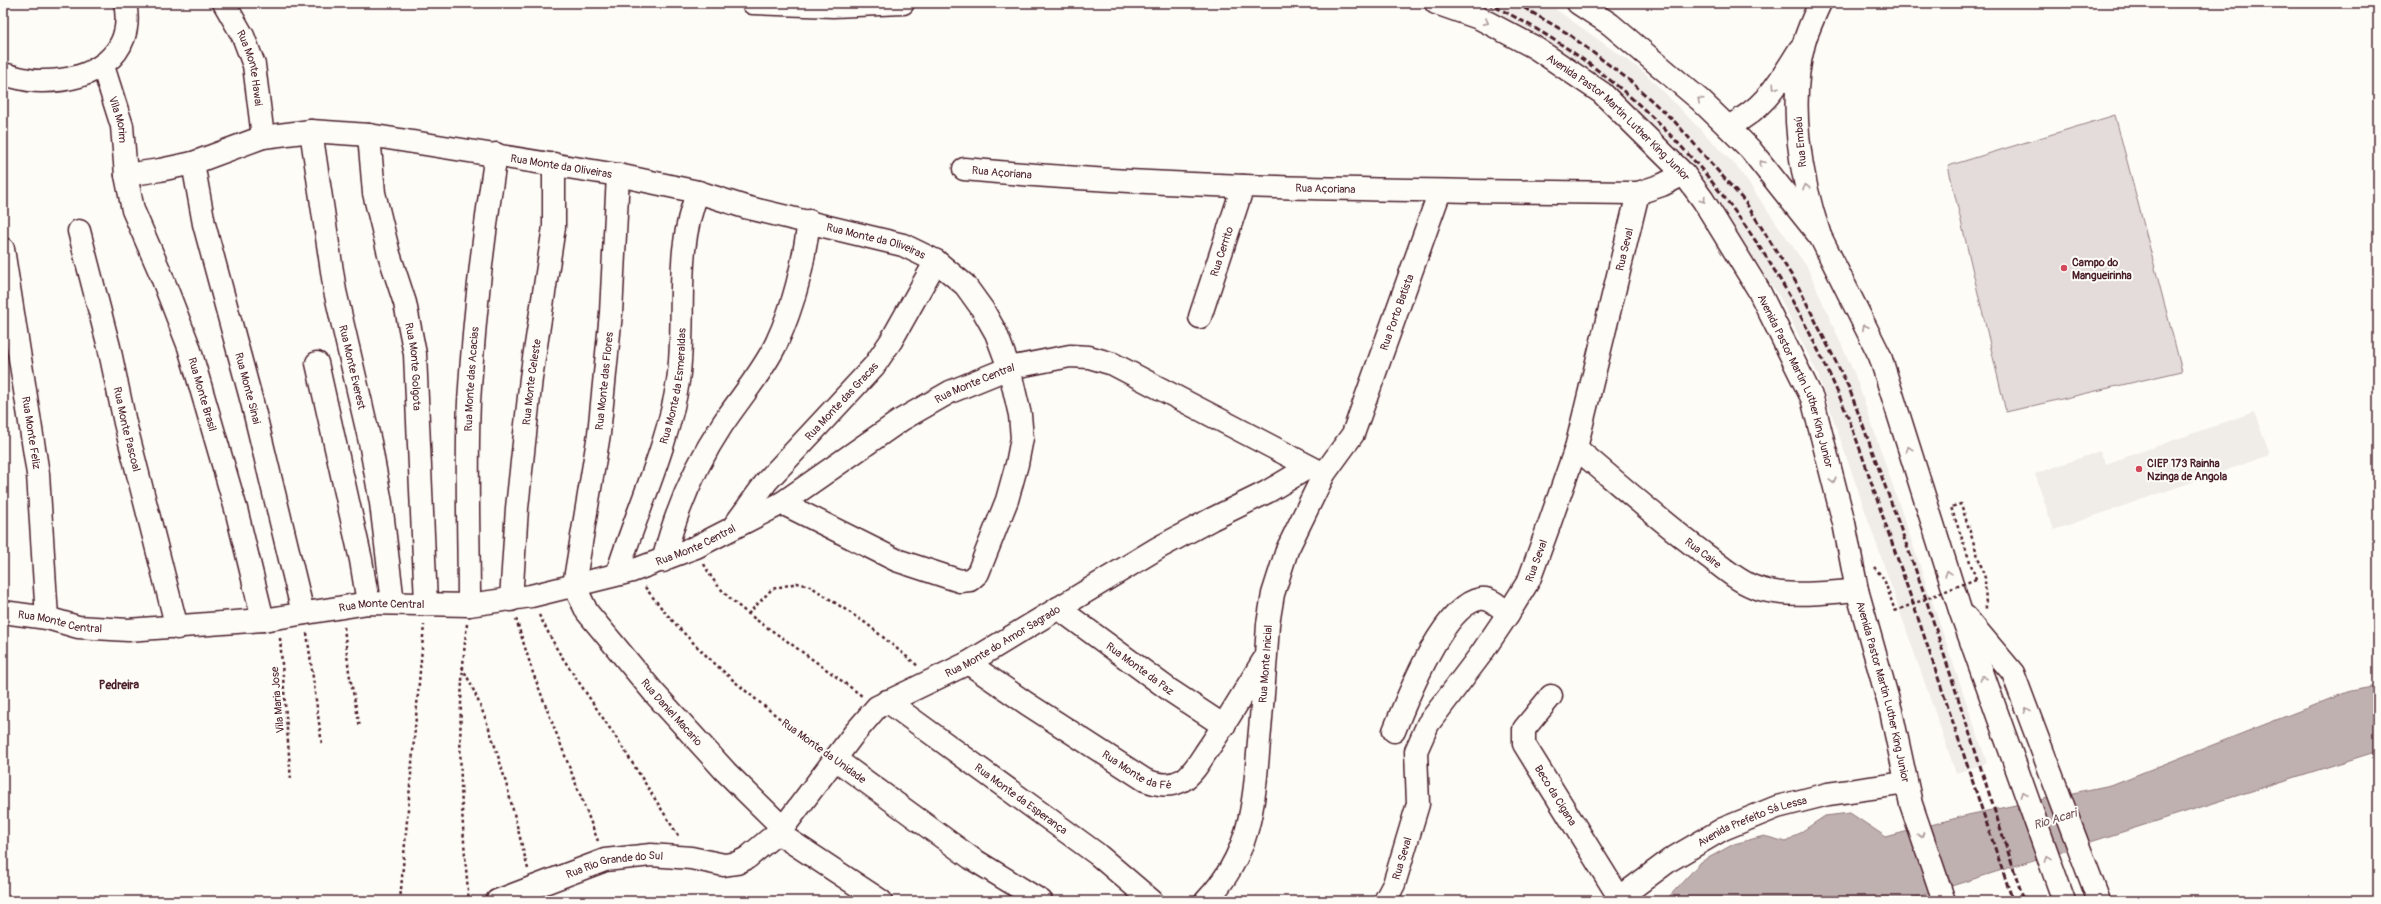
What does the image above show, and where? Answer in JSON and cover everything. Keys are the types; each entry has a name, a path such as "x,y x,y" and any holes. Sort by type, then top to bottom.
{"street":[{"path":"3,74 42,81 90,73 103,66 123,40 127,12 125,3"},
{"name":"Rua Monte Hawai","path":"224,3 243,36 254,65 262,137"},
{"path":"753,3 833,6 903,3"},
{"name":"Avenida Pastor Martin Luther King Junior","path":"1436,3 1479,18 1534,47 1602,93 1684,174 1703,200 1758,289 1812,398 1844,523 1857,590 1891,711 1908,794 1944,901"},
{"path":"1578,3 1610,24 1700,100 1750,148 1820,238 1880,356 1960,610 2061,894"},
{"name":"Rua Embaú","path":"1728,127 1746,118 1761,106 1804,43 1820,3"},
{"name":"Rua Embaú","path":"1804,43 1798,88 1800,149 1804,179 1820,238"},
{"name":"Vila Morim","path":"103,66 122,126 126,174"},
{"name":"Rua Monte da Oliveiras","path":"126,174 160,170 193,163 262,137 311,131 369,135 618,174 698,192 745,207 809,221 903,245 936,261 965,285 983,310 996,333 1009,368 1020,415 1022,438 1017,464 983,563 978,573 970,580 960,581 896,560 782,504"},
{"name":"Rua Monte Everest","path":"311,131 336,292 370,442 381,503 393,603"},
{"name":"Rua Monte Golgota","path":"369,135 374,193 389,254 405,303 414,354 426,604"},
{"name":"Rua Monte das Acacias","path":"470,605 468,459 470,402 480,262 496,154"},
{"name":"Rua Monte Sinai","path":"193,163 204,224 252,402 303,613"},
{"name":"Rua Monte Celeste","path":"521,598 517,508 531,378 554,227 554,164"},
{"name":"Rua Açoriana","path":"964,169 1048,177 1243,186 1638,193 1662,185 1684,174"},
{"name":"Rua Monte Brasil","path":"126,174 133,210 160,272 189,347 270,619"},
{"name":"Rua Monte das Flores","path":"574,585 598,434 611,313 618,174"},
{"name":"Rua Cerrito","path":"1200,317 1243,186"},
{"name":"Rua Porto Batista","path":"1353,434 1440,190"},
{"name":"Rua Monte da Esmeraldas","path":"625,572 669,420 678,380 686,232 698,192"},
{"name":"Rua Seval","path":"1385,901 1394,884 1418,804 1416,752 1428,724 1481,654 1529,580 1576,448 1638,193"},
{"path":"663,562 670,535 698,467 722,425 775,346 794,303 802,269 809,221"},
{"name":"Rua Monte Pascoal","path":"79,231 109,347 125,424 177,628"},
{"name":"Rua Monte Feliz","path":"3,249 38,474 47,618"},
{"name":"Rua Monte das Gracas","path":"730,530 767,481 874,366 891,341 936,261"},
{"name":"Rua Monte Central","path":"3,612 47,618 78,627 128,630 177,628 270,619 342,606 393,603 470,605 521,598 663,562 782,504 900,420 950,392 1009,368 1070,356 1090,357 1113,364 1210,413 1316,470"},
{"path":"318,363 361,560 368,604"},
{"name":"Rua Monte Inicial","path":"1206,901 1230,870 1243,845 1254,804 1268,624 1273,594 1316,470 1353,434"},
{"name":"Rua Caire","path":"1576,448 1683,539 1734,576 1755,587 1783,592 1823,594 1857,590"},
{"name":"Rua Monte do Amor Sagrado","path":"738,863 756,851 780,830 835,759 882,704 968,663 1158,548 1212,518 1316,470"},
{"name":"Rua Daniel Macario","path":"574,585 587,612 655,694 780,830 881,901"},
{"path":"1394,731 1419,672 1450,620 1462,607 1480,598 1487,599 1497,604 1508,614"},
{"name":"Rua Monte da Paz","path":"1058,608 1158,682 1224,726"},
{"path":"1960,610 2013,673 2099,901"},
{"name":"Rua Monte da Fé","path":"968,663 1145,780 1155,784 1169,785 1183,779 1194,769 1224,726 1266,656"},
{"name":"Beco da Cigana","path":"1551,696 1524,729 1524,744 1617,899"},
{"name":"Rua Monte da Esperança","path":"882,704 1097,854 1152,901"},
{"name":"Rua Monte da Unidade","path":"835,759 965,853 1041,901"},
{"name":"Avenida Prefeito Sá Lessa","path":"1617,899 1670,860 1723,829 1777,807 1828,794 1908,794"},
{"name":"Rua Rio Grande do Sul","path":"497,901 605,860 651,855 691,858 724,865 738,863"}],"path":[{"path":"1850,553 1871,563 1884,579 1895,611 1976,579 1951,507 1961,504 1985,578 1986,610"},
{"path":"696,547 709,575 727,595 748,614 882,704"},
{"name":"Rua Monte da Unidade","path":"625,572 712,661 780,719 835,759"},
{"path":"748,614 772,589 797,583 810,586 867,624 934,679"},
{"path":"521,598 548,635 622,745 691,858"},
{"path":"521,598 520,637 586,804 605,860"},
{"path":"400,901 426,604"},
{"path":"469,901 462,799 462,666 470,605"},
{"path":"342,606 346,650 360,727"},
{"path":"303,613 322,745"},
{"name":"Vila Maria Jose","path":"270,619 291,781"},
{"path":"462,666 478,697 495,740 533,887"}],"shaded area":[{"path":"1470,3 1547,3 1645,73 1738,168 1807,267 1855,375 1987,763 1956,773 1817,372 1780,298 1713,196 1633,111 1528,32"},
{"name":"Campo do Mangueirinha","path":"2115,115 2182,371 2006,412 1948,166"},
{"name":"CIEP 173 Rainha Nzinga de Angola","path":"2254,412 2270,455 2054,530 2035,474 2100,451 2106,464"}],"water":[{"name":"Rio Acari","path":"2378,686 2378,751 1904,901 1665,901 1701,862 1734,844 1764,836 1786,842 1825,816 1850,813 1886,837 1968,815 2111,785 2350,691"}],"railway":[{"path":"1487,3 1547,35 1602,73 1652,117 1697,164 1738,216 1775,272 1808,330 1837,391 1852,428 1923,632 2013,901"},
{"path":"1516,3 1567,33 1629,80 1675,122 1746,203 1797,284 1849,388 1880,472 1924,593 2024,901"}],"place":[{"name":"Campo do Mangueirinha","path":"2064,268"},
{"name":"CIEP 173 Rainha Nzinga de Angola","path":"2139,469"}],"district":[{"name":"Pedreira","path":"119,685"}]}
